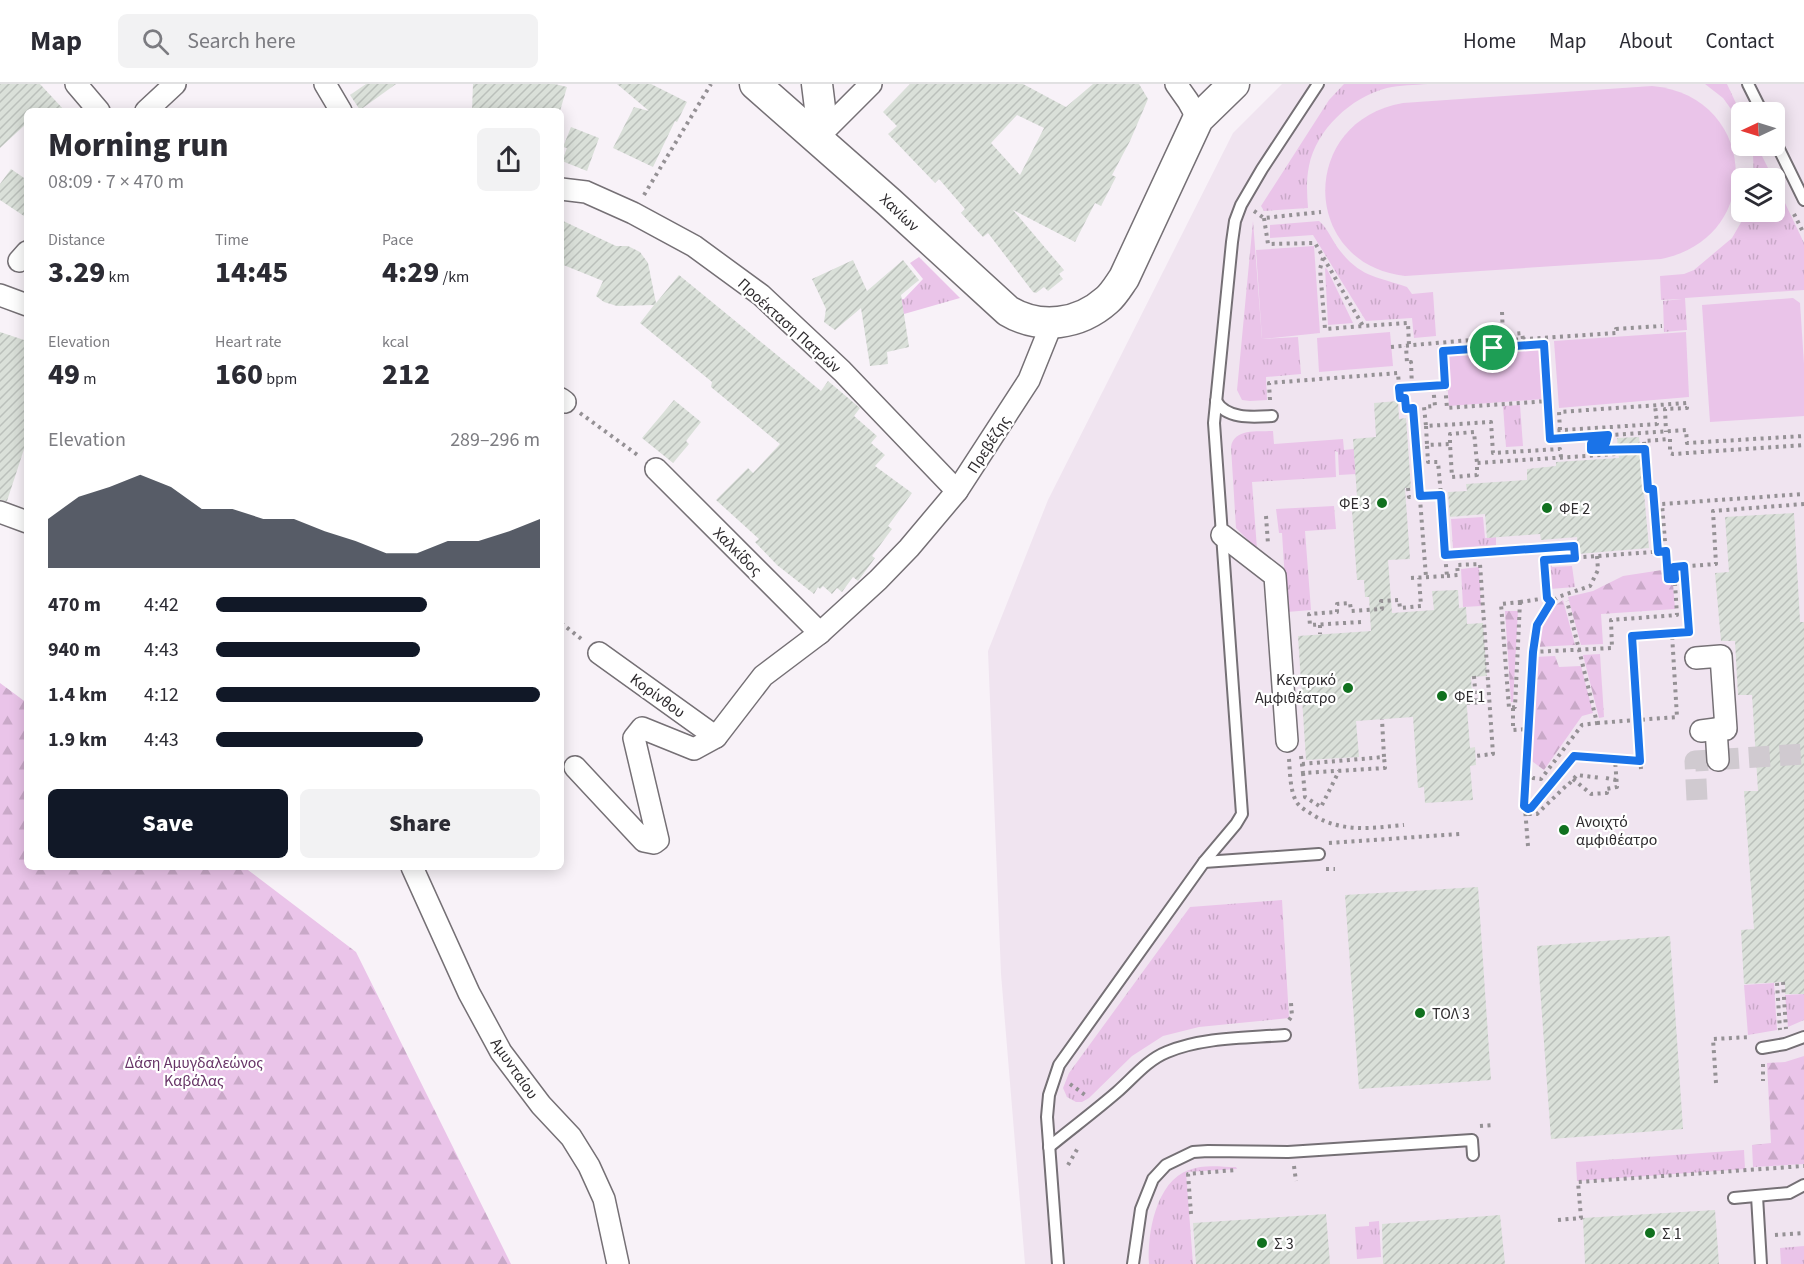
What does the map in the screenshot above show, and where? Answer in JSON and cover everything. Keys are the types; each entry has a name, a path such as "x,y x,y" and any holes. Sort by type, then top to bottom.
{"street":[{"path":"76,84 96,108"},
{"path":"149,108 175,84"},
{"path":"325,84 339,108"},
{"name":"Χανίων","path":"755,84 1008,311 1023,320 1052,323"},
{"path":"817,84 821,116 817,138"},
{"path":"817,138 872,84"},
{"path":"1176,84 1188,101 1215,98"},
{"path":"1052,323 1090,312 1108,299 1124,278 1215,98"},
{"name":"Προέκταση Πατρών","path":"564,189 586,192 633,213 694,246 760,295 842,371 957,491"},
{"path":"0,295 24,303"},
{"name":"Πρεβέζης","path":"716,736 763,676 820,633 878,580 909,548 957,491 1029,380 1052,323"},
{"name":"Χαλκίδος","path":"656,468 820,633"},
{"path":"0,512 24,521"},
{"path":"1222,535 1275,576 1287,741"},
{"name":"Κορίνθου","path":"599,653 716,736"},
{"path":"1696,658 1721,656 1725,729 1708,730 1718,760"},
{"path":"575,767 644,841 654,843 658,840 658,834 634,738 642,728 694,749 716,736"},
{"name":"Αμυνταίου","path":"413,870 469,993 501,1052 541,1105 571,1137 589,1166 604,1198 618,1264"}],"lane":[{"path":"1058,1264 1047,1117 1049,1095 1059,1065 1204,862 1242,814 1214,423 1232,242 1238,212 1262,170 1318,84"},
{"path":"1748,84 1757,102"},
{"path":"1782,156 1804,200"},
{"path":"1216,401 1224,410 1241,416 1272,416"},
{"path":"1204,862 1322,849"},
{"path":"1048,1147 1117,1092 1146,1065 1165,1053 1186,1045 1285,1035"},
{"path":"1762,1048 1785,1044 1804,1037"},
{"path":"1133,1264 1141,1209 1153,1179 1166,1165 1193,1152 1208,1150 1288,1152 1472,1140 1473,1155"},
{"path":"1734,1197 1791,1193 1804,1185"},
{"path":"1757,1196 1761,1264"}],"path":[{"path":"633,213 711,84"},
{"path":"1251,218 1257,203"},
{"path":"1254,211 1264,218 1321,212"},
{"path":"1264,218 1268,244 1312,242 1317,246 1363,326"},
{"path":"1323,258 1320,269 1325,329 1408,323 1407,363 1411,362 1412,388"},
{"path":"1502,312 1503,335"},
{"path":"1482,339 1482,342 1616,333 1616,329 1662,326"},
{"path":"1391,346 1482,339 1482,336 1522,333 1523,339"},
{"path":"1548,401 1447,408 1443,351 1544,344 1548,401 1550,431 1550,439 1686,430 1687,443 1804,436"},
{"path":"1270,403 1269,383 1398,373 1400,398 1405,398 1406,409 1413,408 1426,577"},
{"path":"1399,388 1445,385"},
{"path":"1433,386 1435,406 1424,407 1428,462 1438,462 1447,576"},
{"path":"564,401 656,468"},
{"path":"1560,430 1559,412 1687,403 1687,408 1665,410 1666,432"},
{"path":"1550,431 1656,423 1655,405"},
{"path":"1426,426 1491,422 1493,453 1560,449 1561,458"},
{"path":"1474,432 1477,463 1477,475 1452,477 1450,434 1474,432"},
{"path":"1608,435 1606,443 1591,444 1591,450 1645,449"},
{"path":"1658,552 1653,489 1648,489 1644,441 1670,439 1670,453 1673,454 1804,445"},
{"path":"1427,445 1450,444"},
{"path":"1477,463 1616,454 1615,451"},
{"path":"1408,488 1407,497 1441,495"},
{"path":"1654,504 1804,494"},
{"path":"1662,504 1668,579 1675,579"},
{"path":"1533,652 1612,648 1611,620 1677,615 1674,567 1716,564 1713,511 1804,504"},
{"path":"1266,516 1267,533"},
{"path":"1445,555 1576,546 1575,558"},
{"path":"1551,602 1547,598 1544,560 1666,551"},
{"path":"1528,846 1525,808 1528,729 1537,625 1551,602 1561,594 1590,586 1598,570 1597,556"},
{"path":"1411,578 1458,575 1457,565 1480,564 1493,754 1476,756"},
{"path":"1641,770 1632,636 1689,632 1684,566"},
{"path":"1361,622 1310,625 1309,614 1337,612 1337,604 1350,603 1351,611 1382,609 1381,601 1399,600 1400,608 1421,606 1419,578"},
{"path":"1513,708 1509,708 1501,604 1547,598"},
{"path":"1567,601 1597,723"},
{"path":"1520,602 1513,730 1528,729"},
{"path":"564,625 599,653"},
{"path":"1320,625 1320,634"},
{"path":"1672,634 1673,650"},
{"path":"1474,676 1476,703"},
{"path":"1527,771 1535,779 1543,778 1582,725 1677,717 1674,677"},
{"path":"1467,703 1490,702"},
{"path":"1303,773 1385,768 1382,719"},
{"path":"1287,741 1293,794 1296,802 1310,813 1330,823 1348,828 1404,825"},
{"path":"1525,808 1531,808 1574,756 1640,761"},
{"path":"1339,771 1321,807 1305,797 1302,764 1384,757"},
{"path":"1573,779 1591,794 1607,793 1606,789 1617,788 1615,759"},
{"path":"1525,808 1529,814 1537,814 1577,775 1616,780"},
{"path":"1310,813 1315,803"},
{"path":"1322,849 1460,834"},
{"path":"1324,869 1335,868"},
{"path":"1777,982 1780,1031"},
{"path":"1783,982 1786,1029"},
{"path":"1287,1021 1292,1016 1291,1003"},
{"path":"1064,1080 1090,1099"},
{"path":"1067,1168 1075,1151 1082,1144"},
{"path":"1292,1166 1295,1167 1296,1180"},
{"path":"1558,1220 1581,1218 1578,1182 1804,1166"},
{"path":"1191,1214 1188,1174 1246,1169"},
{"path":"1773,1235 1804,1233"}],"shaded area":[{"path":"1282,84 1804,84 1804,1264 1025,1264 1001,974 988,651 1048,500 1233,133"}],"green space":[{"path":"1344,84 1428,84 1387,88 1374,92 1348,107 1327,128 1313,153 1307,176 1308,208 1264,211 1261,206 1329,100"},
{"path":"1705,84 1727,84 1735,102 1731,102 1731,109 1723,98"},
{"path":"1652,86 1687,95 1713,114 1729,139 1731,156 1733,156 1736,168 1731,168 1731,199 1719,224 1695,246 1661,259 1405,276 1370,266 1346,246 1331,221 1325,192 1330,162 1344,136 1369,115 1403,103"},
{"path":"1753,156 1762,156 1768,168 1754,168"},
{"path":"1785,203 1804,243 1804,290 1685,298 1687,330 1664,332 1663,301 1682,299 1661,300 1660,276 1684,274 1694,270 1732,238 1741,222 1785,222"},
{"path":"1253,221 1262,339 1298,337 1301,374 1266,377 1267,400 1250,401 1242,400 1237,390"},
{"path":"1319,221 1341,252 1364,272 1407,287 1412,294 1433,292 1436,336 1414,338 1412,318 1366,321 1313,235 1270,238 1270,225"},
{"path":"1314,246 1320,333 1262,339 1256,250"},
{"path":"919,257 960,298 904,314 900,299 904,299 923,279 910,263"},
{"path":"1325,268 1327,269 1353,323 1328,325"},
{"path":"1793,298 1800,303 1804,364 1804,416 1710,422 1702,305"},
{"path":"1390,332 1393,366 1319,372 1317,338"},
{"path":"1686,332 1689,397 1559,408 1554,341"},
{"path":"1539,346 1543,399 1449,406 1445,353"},
{"path":"1520,405 1523,446 1506,447 1503,406"},
{"path":"1254,431 1273,431 1274,444 1343,439 1344,450 1354,449 1356,474 1339,475 1338,452 1335,451 1336,477 1252,482 1257,549 1236,528 1231,447 1233,441 1242,434"},
{"path":"1334,506 1336,529 1305,531 1311,610 1287,612 1282,533 1279,533 1276,509"},
{"path":"1483,517 1485,538 1496,537 1496,545 1453,548 1451,519"},
{"path":"1548,564 1552,564 1552,567 1572,566 1575,587 1550,589"},
{"path":"1479,567 1481,606 1463,607 1461,569"},
{"path":"1662,570 1664,583 1673,583 1675,609 1601,614 1603,644 1581,645 1568,597 1593,591 1623,576"},
{"path":"1563,600 1575,645 1536,647 1538,632 1543,620 1551,609"},
{"path":"1505,611 1518,611 1513,702 1511,702"},
{"path":"1600,654 1604,717 1599,718 1583,655"},
{"path":"1555,656 1559,667 1581,666 1593,713 1582,716 1544,770 1529,759 1534,657"},
{"name":"Δάση Αμυγδαλεώνος Καβάλας","path":"0,683 24,701 24,870 248,870 356,952 511,1264 0,1264"},
{"path":"1282,900 1289,1018 1199,1027 1163,1036 1132,1056 1089,1098 1076,1102 1067,1097 1063,1088 1069,1073 1190,907"},
{"path":"1774,983 1777,1030 1748,1035 1744,985"},
{"path":"1804,994 1804,1020 1788,1027 1785,995"},
{"path":"1804,1056 1804,1164 1753,1167 1752,1145 1771,1143 1767,1063 1785,1062"},
{"path":"1744,1150 1745,1169 1577,1181 1576,1162"},
{"path":"1236,1167 1237,1169 1186,1172 1193,1264 1149,1264 1152,1224 1161,1197 1169,1185 1178,1176 1189,1170 1194,1168"},
{"path":"1379,1221 1381,1257 1357,1259 1355,1227 1369,1226 1369,1222"},
{"path":"1804,1246 1804,1264 1781,1264 1780,1248"}],"building":[{"path":"0,84 40,84 62,108 24,108 24,126 0,148"},
{"path":"366,84 396,84 363,108 359,108 350,95"},
{"path":"473,84 555,84 567,87 561,108 472,108"},
{"path":"617,84 651,84 687,102 677,122 675,121 653,167 613,148 634,107 649,111"},
{"path":"910,84 1023,84 1066,107 1093,84 1139,84 1148,99 1112,175 1116,177 1101,206 1095,203 1075,242 1013,210 1064,270 1059,274 1063,279 1048,291 1044,287 1036,293 988,233 983,237 961,213 965,209 939,179 935,183 888,134 897,126 883,112","holes":["1017,115 1044,128 1020,175 991,143"]},
{"path":"571,127 599,138 587,171 564,162 567,148 564,144"},
{"path":"11,169 24,178 24,216 0,200 0,184"},
{"path":"564,221 616,246 628,246 640,252 648,263 656,303 679,275 821,391 828,381 860,408 854,416 877,436 871,443 885,455 875,466 912,493 888,526 892,529 872,556 875,558 858,581 853,577 842,592 837,588 832,594 823,586 820,589 818,587 814,594 777,565 755,542 759,539 716,500 748,468 753,473 780,444 711,387 712,382 640,323 654,305 617,306 604,302 596,296 603,281 564,265"},
{"path":"853,260 867,291 903,260 919,280 901,295 909,347 887,352 888,364 870,366 861,308 835,330 824,322 826,309 812,279"},
{"path":"0,332 24,340 24,449 7,501 0,500"},
{"path":"674,400 701,422 686,441 689,444 673,463 642,438"},
{"path":"1398,401 1399,419 1406,418 1411,488 1405,488 1410,559 1388,560 1392,613 1434,610 1432,591 1458,590 1459,608 1466,607 1467,624 1483,623 1487,676 1471,677 1472,694 1466,695 1470,748 1475,747 1476,765 1470,766 1473,800 1425,803 1424,787 1418,788 1413,717 1356,721 1359,757 1306,760 1298,636 1371,631 1369,597 1365,597 1364,580 1357,580 1352,511 1358,511 1353,439 1376,437 1374,403"},
{"name":"ΦΕ 2","path":"1639,437 1649,548 1578,554 1577,537 1541,540 1540,534 1487,538 1485,514 1450,517 1448,492 1467,491 1466,484 1527,480 1527,469 1556,466 1556,462 1619,458 1617,438"},
{"path":"1794,513 1800,622 1804,622 1804,994 1785,994 1785,982 1744,984 1741,930 1754,929 1744,791 1758,791 1752,695 1738,695 1735,641 1721,641 1715,573 1729,572 1725,517"},
{"path":"1478,887 1491,1080 1359,1089 1345,895"},
{"path":"1670,936 1683,1129 1551,1139 1537,946"},
{"name":"Σ 1","path":"1715,1210 1719,1264 1585,1264 1583,1218"},
{"name":"Σ 3","path":"1326,1214 1330,1264 1196,1264 1193,1223"},
{"path":"1500,1215 1505,1264 1383,1264 1382,1224"}],"tunnel":[{"path":"1697,800 1695,761 1804,754"}],"place":[{"name":"ΦΕ 3","path":"1382,503"},
{"name":"ΦΕ 2","path":"1547,508"},
{"name":"Κεντρικό Αμφιθέατρο","path":"1348,688"},
{"name":"ΦΕ 1","path":"1442,696"},
{"name":"Ανοιχτό αμφιθέατρο","path":"1564,830"},
{"name":"ΤΟΛ 3","path":"1420,1013"},
{"name":"Σ 1","path":"1650,1233"},
{"name":"Σ 3","path":"1262,1243"}],"route":[{"path":"1544,344 1550,439 1608,435 1606,443 1591,444 1591,450 1645,449 1648,489 1653,489 1658,552 1666,551 1668,579 1675,579 1674,567 1684,566 1689,632 1632,636 1640,761 1574,756 1529,809 1524,806 1532,658 1537,625 1551,602 1547,598 1544,560 1575,558 1574,546 1445,555 1441,495 1420,496 1413,408 1406,409 1405,398 1400,398 1399,388 1445,385 1443,351 1493,348 1544,344"}]}
